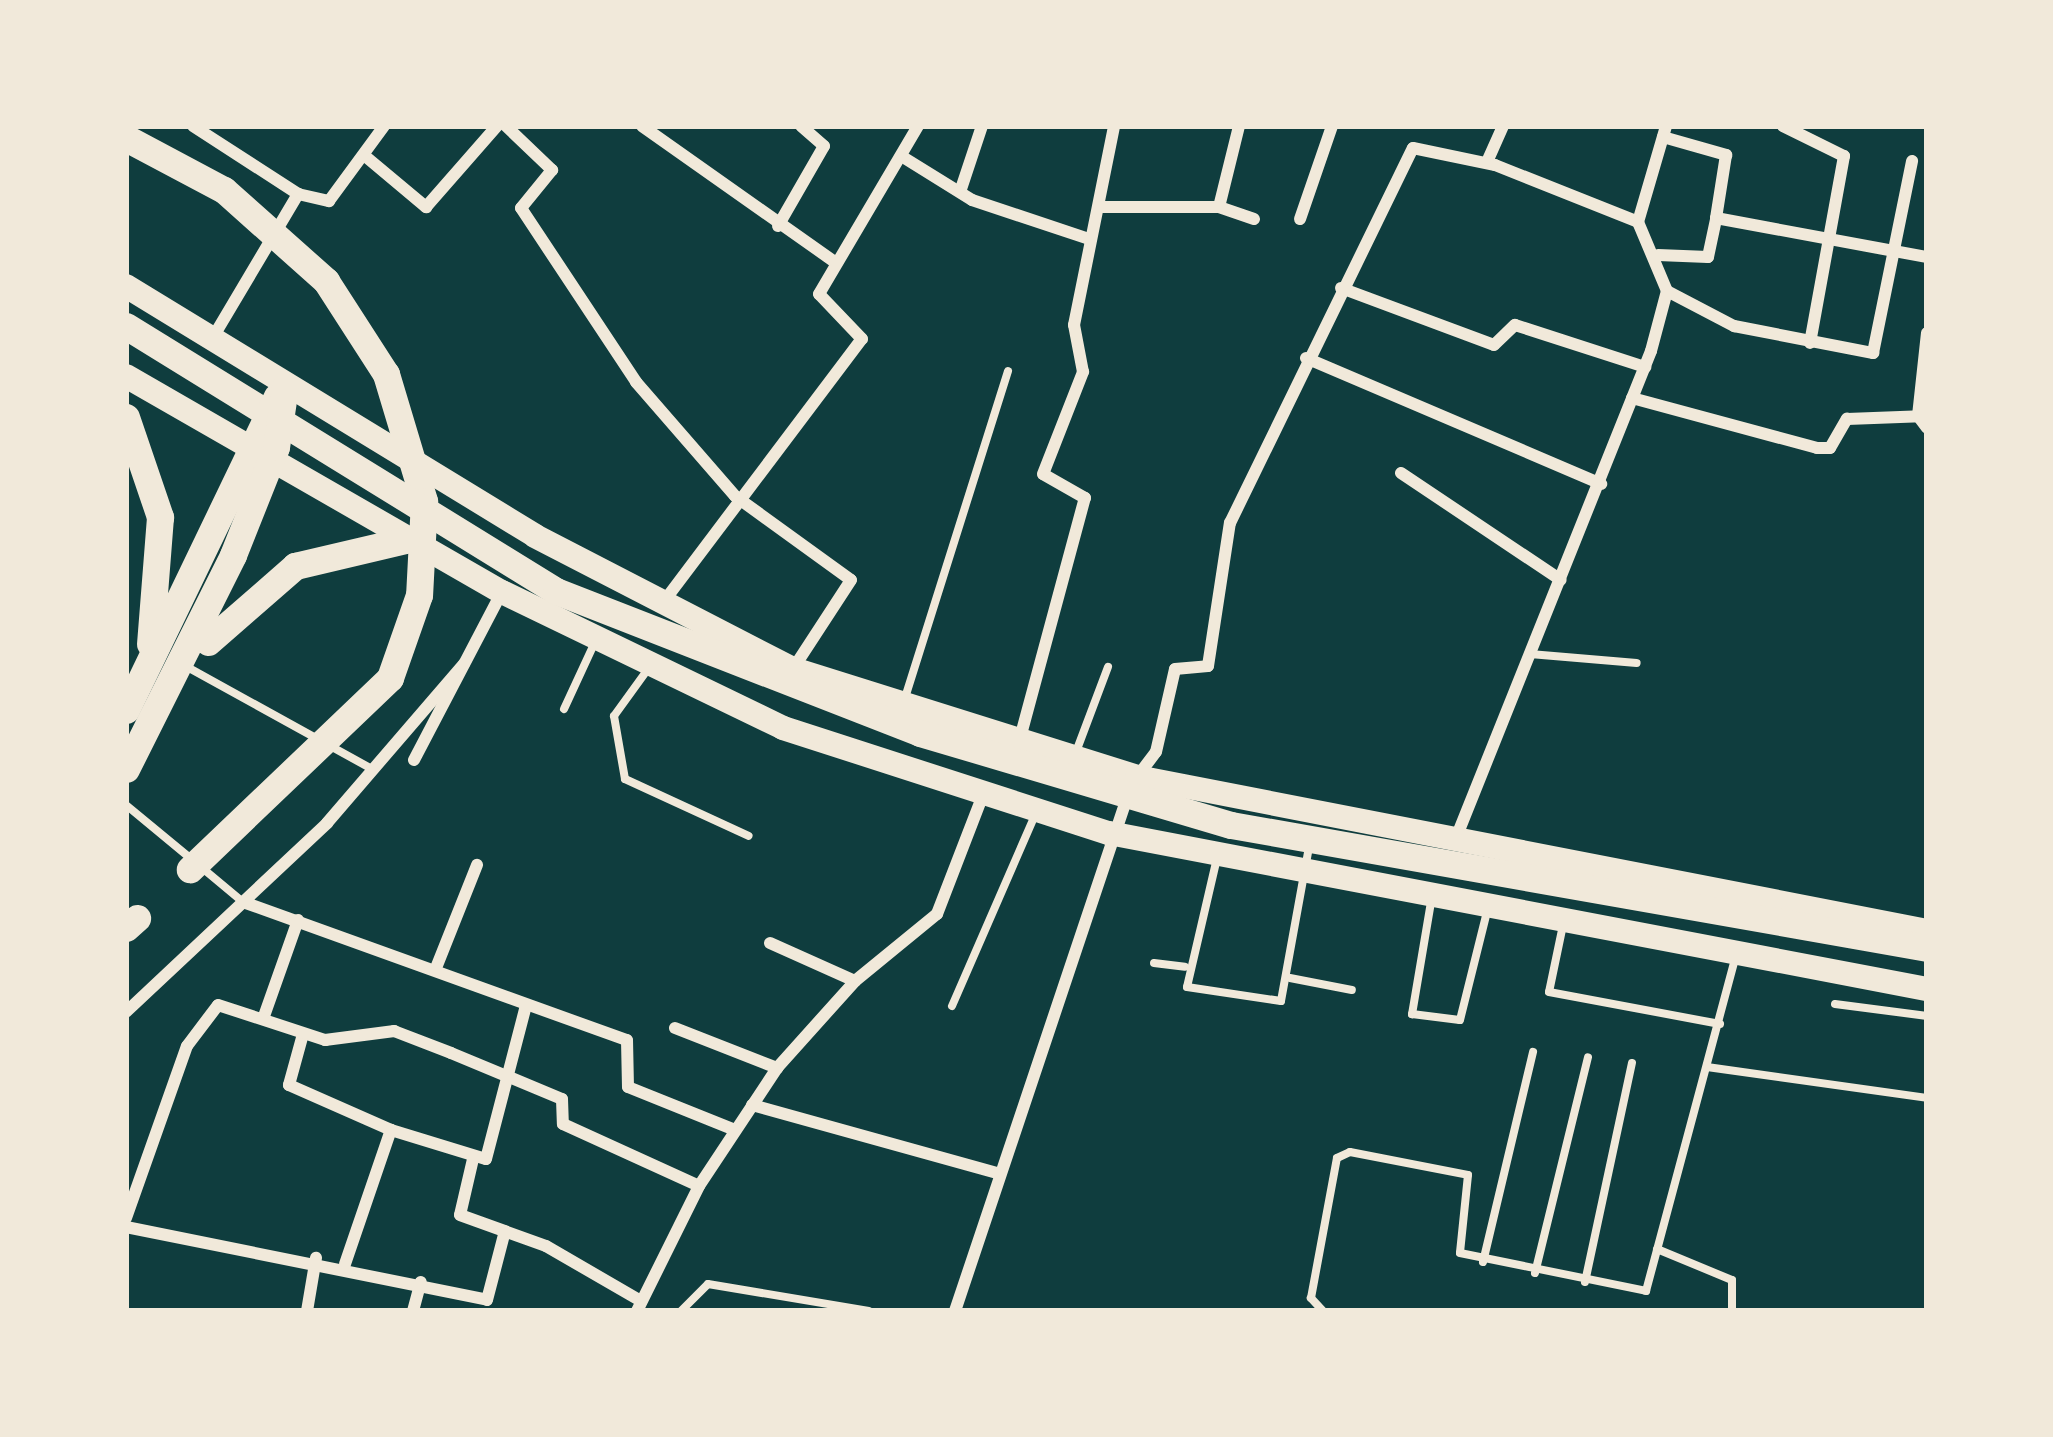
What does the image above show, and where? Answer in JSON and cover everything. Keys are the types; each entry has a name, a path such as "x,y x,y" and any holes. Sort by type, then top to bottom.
{"highway":[{"path":"126,137 224,190 326,281 386,374 424,501 419,596 390,678 190,869"},
{"path":"126,286 440,481 661,605 794,669 1137,777 1454,844 1927,931"},
{"path":"126,326 556,591 920,733 1232,825 1927,948"},
{"path":"126,376 406,540 648,668 983,795 1109,833 1487,912 1927,989"},
{"path":"128,707 244,447 285,387"},
{"path":"171,694 270,463 285,387"},
{"path":"126,417 163,558 128,707"},
{"path":"406,540 440,481"},
{"path":"126,769 189,668 272,578 334,551 406,540"}],"street":[{"path":"193,126 323,205 384,126"},
{"path":"365,156 426,207 496,126"},
{"path":"506,126 552,170 520,202 555,273 735,496 851,580 794,669"},
{"path":"642,126 835,262"},
{"path":"778,226 824,146 801,126"},
{"path":"661,605 735,496 805,425 862,339 819,294 835,262 906,160 918,126"},
{"path":"961,189 982,126"},
{"path":"1018,742 1085,498 1043,474 1083,372 1074,325 1089,239 1102,207 1114,126"},
{"path":"1219,207 1239,126"},
{"path":"1300,219 1332,126"},
{"path":"1487,162 1503,126"},
{"path":"1783,126 1843,149 1810,343"},
{"path":"1639,222 1665,131 1726,155 1708,257 1658,255"},
{"path":"956,1311 1109,833 1137,777 1156,752 1175,669 1208,666 1217,584 1230,524 1306,358 1413,148 1487,162 1639,222 1658,255 1666,291 1645,367 1454,844"},
{"path":"906,160 961,189 1089,239"},
{"path":"1666,291 1734,326 1873,353 1889,252 1912,161"},
{"path":"212,340 298,194"},
{"path":"1102,207 1219,207 1254,219"},
{"path":"1716,218 1927,257"},
{"path":"1341,288 1495,345 1515,325 1645,367"},
{"path":"1927,333 1923,416 1927,428"},
{"path":"1306,358 1600,484"},
{"path":"1632,398 1817,448 1830,448 1847,419 1923,416"},
{"path":"1401,473 1561,580"},
{"path":"414,760 502,592"},
{"path":"126,1012 375,771 464,664"},
{"path":"473,1159 460,1215 506,1231 639,1306 699,1186 777,1068 855,981 938,914 983,795"},
{"path":"436,968 476,865"},
{"path":"243,902 631,1042 628,1087 735,1130"},
{"path":"263,1019 298,920"},
{"path":"770,943 855,981"},
{"path":"303,1034 289,1085 391,1130 473,1159 486,1159 512,1077 526,1005"},
{"path":"506,1231 487,1300 345,1264 126,1222 187,1046 214,1007 303,1034 364,1042 394,1031 562,1099 570,1128 699,1186"},
{"path":"675,1028 777,1068"},
{"path":"752,1105 1000,1174"},
{"path":"345,1264 391,1130"},
{"path":"307,1311 316,1258"},
{"path":"413,1311 421,1282"}],"lane":[{"path":"903,704 1008,370"},
{"path":"564,709 595,642"},
{"path":"1530,654 1637,663"},
{"path":"189,668 375,771"},
{"path":"648,668 614,716 625,779 749,836"},
{"path":"1074,759 1108,668"},
{"path":"126,805 243,902"},
{"path":"952,1006 1036,812"},
{"path":"1217,856 1185,967 1187,987 1281,1001 1290,978 1313,816"},
{"path":"1431,900 1412,1014 1460,1020 1487,912"},
{"path":"1563,926 1546,991 1720,1024"},
{"path":"1323,1311 1311,1298 1337,1158 1350,1152 1468,1175 1457,1241 1483,1262 1646,1291 1736,957"},
{"path":"1154,963 1185,967"},
{"path":"1290,978 1352,991"},
{"path":"1835,1004 1927,1016"},
{"path":"1483,1262 1533,1052"},
{"path":"1535,1273 1588,1057"},
{"path":"1586,1282 1632,1063"},
{"path":"1707,1067 1927,1099"},
{"path":"1657,1250 1732,1280 1732,1311"},
{"path":"681,1311 694,1290 729,1284 869,1311"}]}
